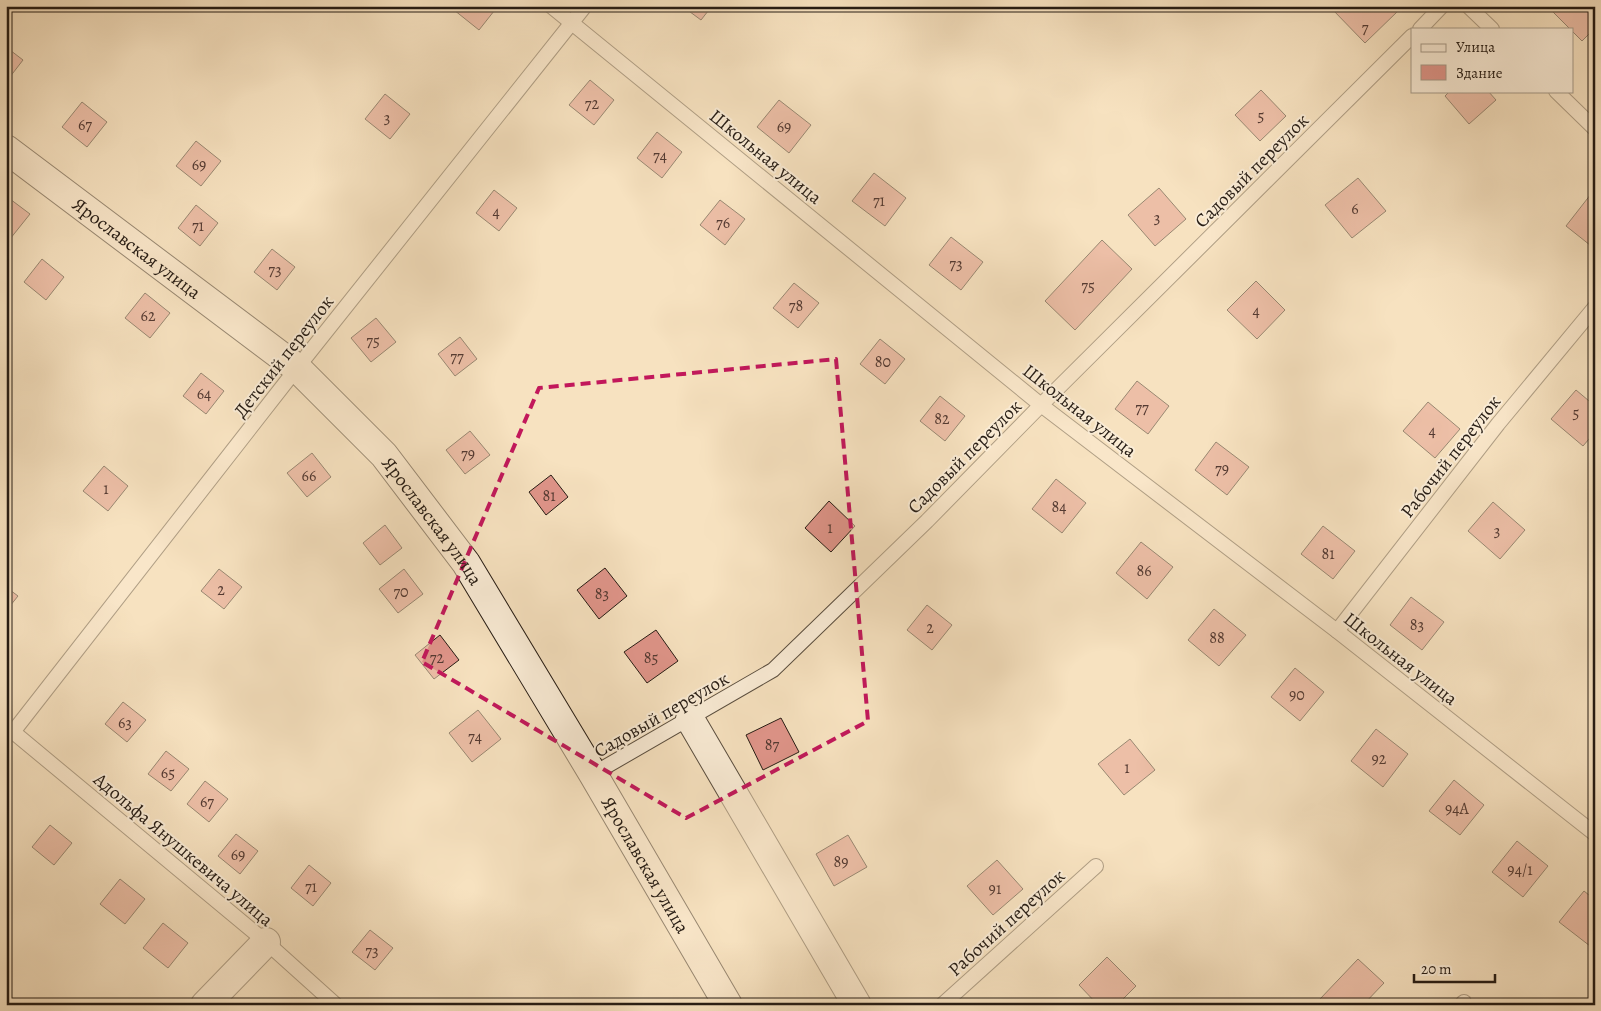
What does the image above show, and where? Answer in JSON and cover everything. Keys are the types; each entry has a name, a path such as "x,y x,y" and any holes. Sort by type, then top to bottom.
{"main road":[{"name":"Ярославская улица","path":"6,149 297,368 384,455 466,562 728,1005"},
{"path":"690,719 857,1005"},
{"path":"205,1005 266,942"}],"lane":[{"name":"Школьная улица","path":"551,6 1041,405 1337,631 1595,834"},
{"name":"Детский переулок","path":"10,729 585,6"},
{"path":"1421,28 1442,6"},
{"path":"1468,6 1491,28"},
{"name":"Садовый переулок","path":"593,774 773,670 927,521 1411,37"},
{"path":"1557,92 1595,128"},
{"name":"Рабочий переулок","path":"1337,631 1498,424 1595,307"},
{"name":"Адольфа Янушкевича улица","path":"10,729 266,942 336,1005"},
{"name":"Рабочий переулок","path":"942,1005 1096,866"}],"highlighted area":[{"path":"836,359 868,721 686,818 422,662 539,388"}],"building":[{"path":"457,6 498,6 479,30 454,10"},
{"path":"682,6 712,6 701,20"},
{"path":"1335,6 1395,6 1399,10 1365,43 1332,9"},
{"path":"1550,6 1595,6 1595,28 1582,41 1574,33 1574,28 1569,28 1549,8"},
{"path":"6,47 23,60 6,82"},
{"path":"590,80 614,100 594,125 569,105"},
{"path":"1261,90 1286,116 1260,141 1235,115"},
{"path":"1449,92 1489,92 1496,100 1469,124 1445,96"},
{"path":"385,94 410,114 390,139 365,119"},
{"path":"779,100 811,125 789,153 757,127"},
{"path":"82,102 107,122 87,147 62,127"},
{"path":"657,132 682,152 662,178 637,158"},
{"path":"196,141 221,161 201,186 176,166"},
{"path":"874,173 906,198 885,226 852,201"},
{"path":"1358,178 1386,211 1352,238 1325,205"},
{"path":"1159,188 1186,219 1155,246 1128,215"},
{"path":"494,190 517,208 499,231 476,213"},
{"path":"1591,194 1595,197 1595,249 1566,226"},
{"path":"6,196 30,214 10,239 6,236"},
{"path":"720,200 745,219 725,245 700,225"},
{"path":"196,205 218,223 200,246 178,228"},
{"path":"951,237 983,262 961,290 929,265"},
{"path":"1102,240 1132,269 1075,330 1045,301"},
{"path":"272,249 295,267 277,290 254,272"},
{"path":"42,259 64,277 46,300 24,282"},
{"path":"1256,281 1285,310 1257,339 1227,310"},
{"path":"794,283 819,303 798,328 773,308"},
{"path":"145,293 170,313 150,338 125,318"},
{"path":"376,318 396,342 371,362 351,338"},
{"path":"460,337 477,359 455,376 438,354"},
{"path":"880,339 905,359 885,384 860,364"},
{"path":"201,373 224,391 206,414 183,396"},
{"path":"1137,381 1169,406 1148,434 1115,409"},
{"path":"1576,390 1595,406 1595,432 1583,446 1551,419"},
{"path":"940,396 965,416 945,441 920,421"},
{"path":"1428,402 1460,429 1435,458 1403,431"},
{"path":"470,431 490,455 465,474 446,450"},
{"path":"1216,442 1249,467 1227,495 1195,470"},
{"path":"312,453 331,477 307,497 287,473"},
{"path":"104,466 128,486 108,511 83,491"},
{"path":"551,475 568,497 546,515 529,492"},
{"path":"1056,479 1086,503 1062,533 1032,509"},
{"path":"829,501 855,526 831,552 805,528"},
{"path":"1493,502 1525,530 1500,559 1468,531"},
{"path":"385,525 402,548 380,565 363,543"},
{"path":"1323,526 1355,551 1333,579 1301,554"},
{"path":"1141,542 1173,567 1147,599 1116,573"},
{"path":"605,568 627,596 599,619 577,590"},
{"path":"219,569 242,587 224,609 201,591"},
{"path":"404,569 423,594 398,613 379,589"},
{"path":"6,587 18,596 6,611"},
{"path":"1411,597 1444,622 1422,650 1390,625"},
{"path":"927,605 952,625 932,650 907,630"},
{"path":"1214,609 1246,635 1219,666 1188,640"},
{"path":"656,630 678,661 647,683 624,652"},
{"path":"440,635 459,660 434,679 415,655"},
{"path":"1295,668 1324,692 1300,721 1271,697"},
{"path":"123,702 146,720 127,742 105,724"},
{"path":"478,710 501,739 472,762 449,733"},
{"path":"781,718 799,752 763,770 746,735"},
{"path":"1376,729 1408,754 1383,787 1351,761"},
{"path":"1130,739 1155,770 1124,795 1098,764"},
{"path":"166,751 189,769 171,791 148,774"},
{"path":"1454,780 1484,805 1460,835 1429,811"},
{"path":"205,781 228,799 209,822 187,804"},
{"path":"50,825 72,843 54,865 32,847"},
{"path":"236,834 258,851 240,874 218,856"},
{"path":"848,835 867,867 834,886 816,854"},
{"path":"1517,841 1548,866 1523,897 1492,872"},
{"path":"997,860 1023,889 993,915 967,886"},
{"path":"309,865 331,883 313,906 291,888"},
{"path":"120,879 145,899 125,924 100,904"},
{"path":"1584,891 1595,900 1595,940 1590,946 1559,922"},
{"path":"163,923 188,943 168,968 143,948"},
{"path":"370,930 393,948 375,970 352,952"},
{"path":"1107,957 1136,986 1117,1005 1098,1005 1079,985"},
{"path":"1358,959 1384,983 1363,1005 1326,1005 1320,999"}]}
